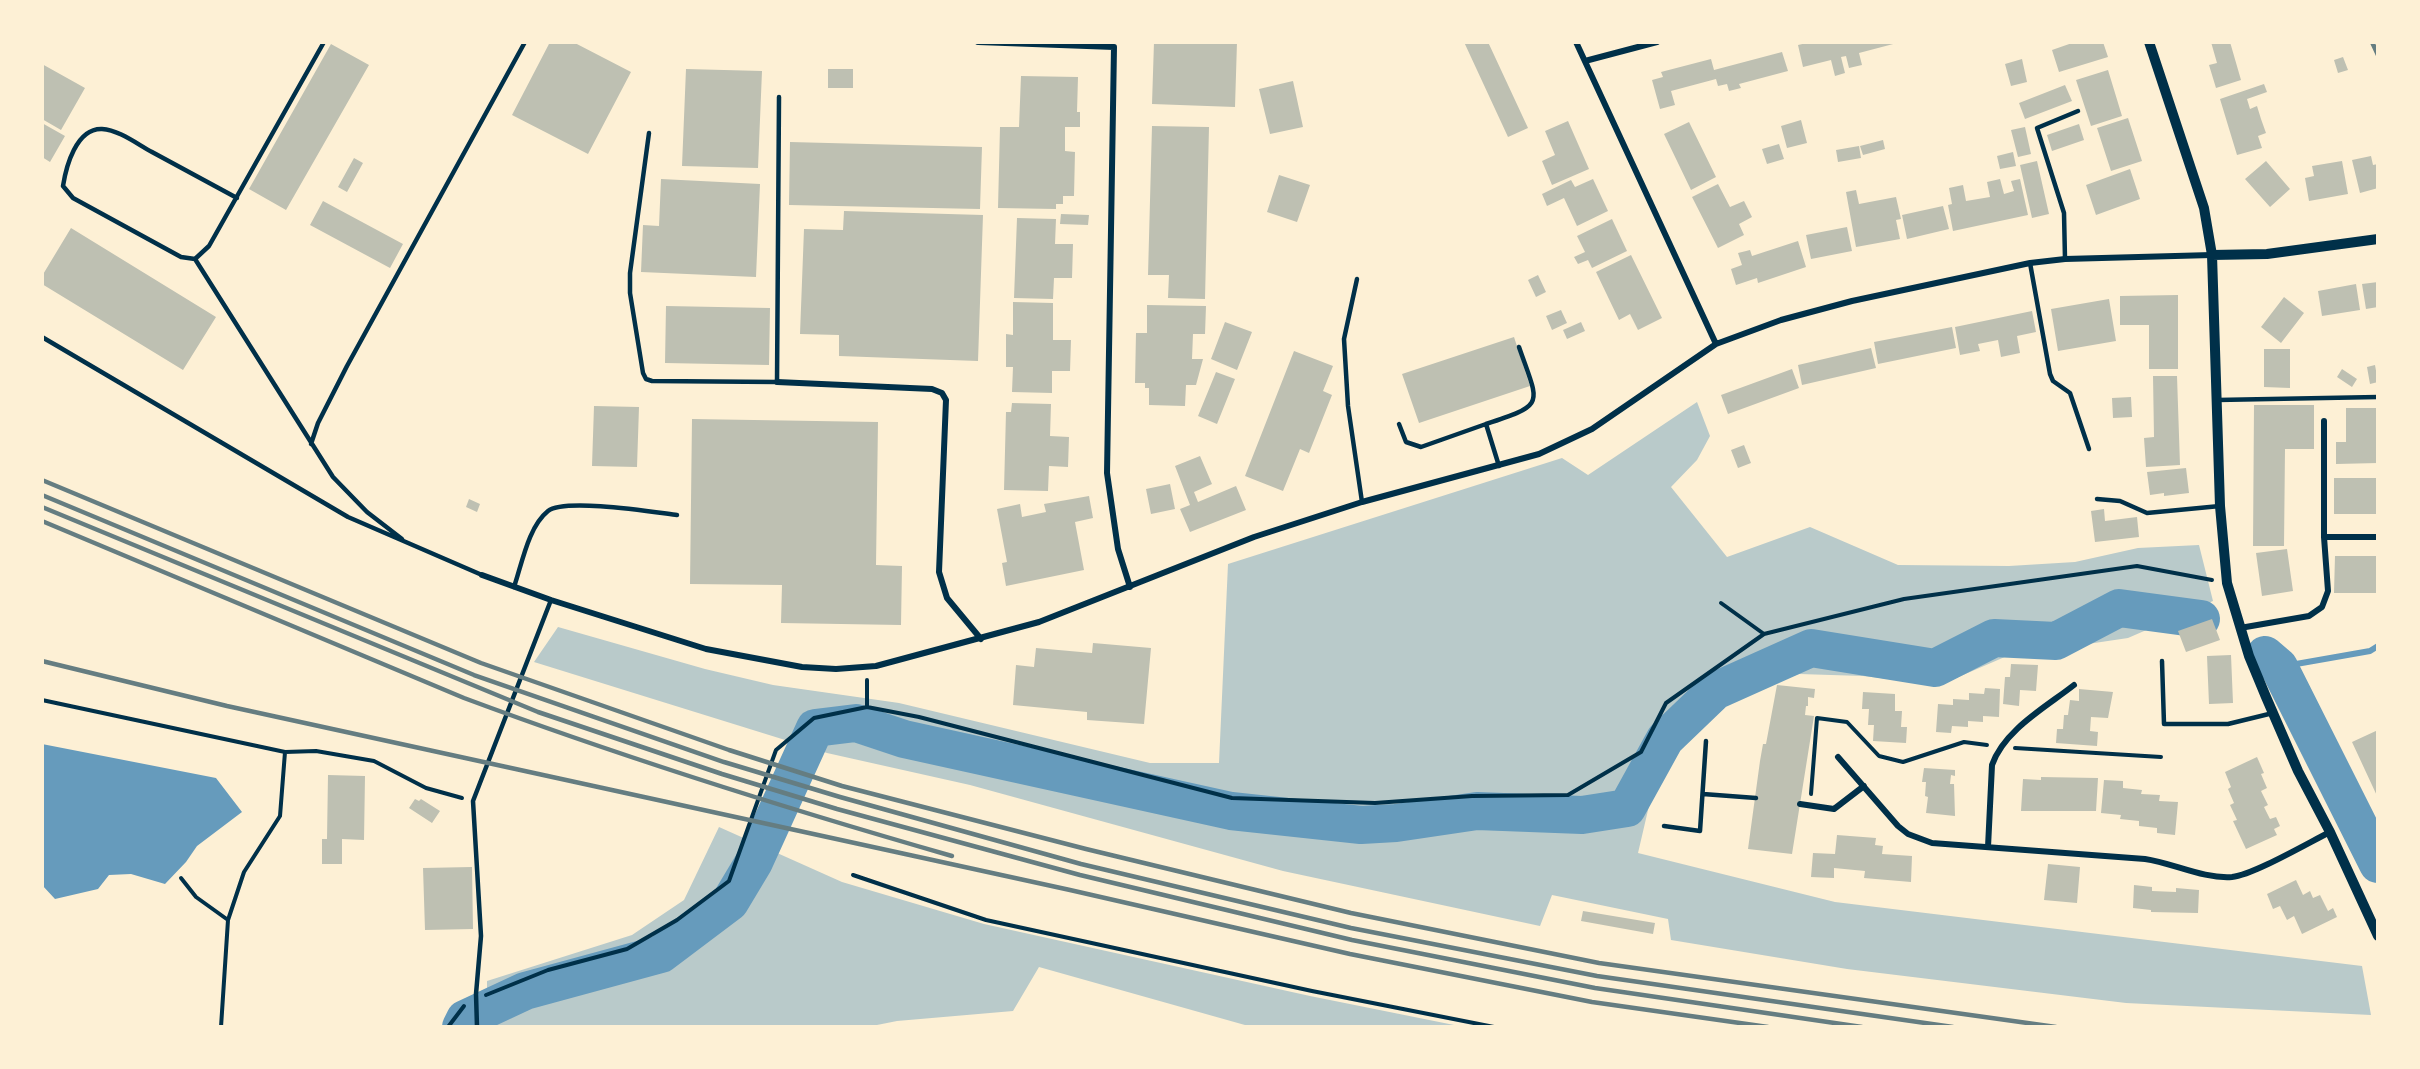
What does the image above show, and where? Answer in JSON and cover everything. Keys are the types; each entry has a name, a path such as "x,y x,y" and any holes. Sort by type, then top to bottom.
{"street":[{"path":"978,42 1114,45 1107,472 1118,549 1130,587"},
{"path":"1576,42 1716,344"},
{"path":"1585,61 1657,42"},
{"path":"2149,42 2204,208 2212,255 2220,507 2227,583 2249,656 2273,713 2298,771 2374,918 2378,936"},
{"path":"482,575 550,600 706,649 802,667 836,669 867,667 1039,622 1254,537 1362,502 1539,454 1592,429 1716,344 1781,320 1852,301 2031,263 2065,259 2267,254 2378,239"},
{"path":"777,382 932,389 942,393 946,400 939,572 947,598 981,639"},
{"path":"2240,628 2309,616 2322,607 2328,591 2324,537 2324,421"},
{"path":"2324,537 2378,537"},
{"path":"1988,847 1992,765 2000,747 2074,685"},
{"path":"1838,757 1898,826 1908,834 1932,843 2154,861 2188,870 2234,877 2266,864 2330,832"},
{"path":"1800,804 1834,809 1864,786"}],"lane":[{"path":"195,259 209,246 324,42"},
{"path":"311,444 318,423 347,366 525,42"},
{"path":"649,133 630,273 630,292 643,373 646,379 652,381 777,382 779,97"},
{"path":"2065,259 2064,213 2037,128 2078,111"},
{"path":"237,198 123,136 101,129 87,134 78,144 66,166 63,186 73,198 181,257 195,259 333,477 367,512 410,545"},
{"path":"2031,263 2050,374 2053,381 2070,393 2089,449"},
{"path":"1357,279 1344,339 1348,406 1362,502"},
{"path":"42,338 348,517 482,575"},
{"path":"1399,424 1406,442 1421,447 1523,412 1534,400 1534,392 1519,347"},
{"path":"2217,400 2378,397"},
{"path":"1486,424 1499,466"},
{"path":"2097,499 2120,501 2147,513 2220,507"},
{"path":"514,587 532,535 548,511 560,506 580,506 677,515"},
{"path":"477,1024 476,994 481,936 474,801 550,600"},
{"path":"2162,661 2163,724 2228,724 2273,713"},
{"path":"1665,826 1700,831 1706,741"},
{"path":"1703,794 1756,798"}],"path":[{"path":"484,996 548,970 627,949 677,920 729,881 776,750 814,718 867,707 919,717 1232,798 1375,803 1472,796 1568,795 1641,752 1666,703 1764,634 1904,599 2137,566 2227,583"},
{"path":"1721,603 1764,634"},
{"path":"867,677 867,707"},
{"path":"42,700 285,752 316,751 374,761 426,788 474,801"},
{"path":"1810,805 1816,718 1847,722 1879,756 1903,762 1964,742 2000,747 2161,757"},
{"path":"221,1027 228,920 244,872 280,816 285,752"},
{"path":"853,875 986,920 1312,991 1494,1027"},
{"path":"181,878 196,897 228,920"},
{"path":"448,1027 465,1004"}],"shaded area":[{"path":"1697,402 1710,436 1697,460 1671,487 1727,557 1810,527 1898,565 2009,566 2075,562 2138,548 2199,545 2213,601 2128,638 2007,656 1940,685 1863,676 1799,674 1738,695 1695,723 1662,750 1638,853 1835,902 2362,966 2371,1015 2126,1003 1847,969 1671,940 1668,919 1552,895 1540,926 1283,871 970,785 827,753 534,662 558,627 705,669 773,685 899,703 1150,763 1219,763 1228,564 1562,458 1588,475"},
{"path":"719,827 842,882 984,924 1310,996 1464,1027 1252,1027 1039,967 1013,1011 897,1021 867,1027 487,1027 487,981 632,935 684,900"}],"water":[{"path":"42,744 216,778 242,812 197,846 186,862 165,884 131,874 109,875 98,889 55,899 42,885"}],"building":[{"path":"550,42 573,42 631,72 588,154 512,115"},
{"path":"1154,42 1237,42 1235,107 1152,104"},
{"path":"1464,42 1488,42 1528,128 1508,137"},
{"path":"1811,42 1897,43 1859,53 1862,65 1849,68 1846,56 1841,57 1845,73 1835,76 1831,60 1803,67 1798,45"},
{"path":"2075,42 2103,42 2108,57 2059,72 2052,50"},
{"path":"2211,42 2230,42 2241,80 2216,88 2209,65 2217,63"},
{"path":"331,44 369,65 286,210 249,189"},
{"path":"1782,52 1788,71 1739,84 1741,88 1729,91 1727,84 1718,86 1716,79 1671,91 1675,105 1660,109 1652,80 1663,77 1661,72 1711,59 1714,70"},
{"path":"2343,57 2348,70 2338,73 2334,60"},
{"path":"2022,59 2027,82 2011,86 2005,64"},
{"path":"42,64 85,88 61,130 42,119"},
{"path":"686,69 762,71 758,168 682,166"},
{"path":"828,69 853,69 853,88 828,88"},
{"path":"2108,70 2122,116 2091,126 2076,80"},
{"path":"1021,76 1078,77 1077,112 1080,112 1080,127 1065,127 1065,151 1075,152 1074,196 1063,196 1063,204 1056,204 1056,209 998,208 1000,127 1019,127"},
{"path":"1293,81 1303,127 1270,134 1259,89"},
{"path":"2264,84 2267,92 2247,99 2250,109 2257,106 2266,133 2258,136 2262,148 2237,155 2220,99"},
{"path":"2065,85 2072,101 2025,119 2019,103"},
{"path":"2128,118 2142,161 2111,171 2097,128"},
{"path":"1801,120 1807,143 1787,148 1781,126"},
{"path":"1568,121 1589,169 1552,185 1542,161 1555,155 1545,131"},
{"path":"1689,122 1716,177 1691,190 1664,134"},
{"path":"42,123 65,136 50,162 42,157"},
{"path":"2079,124 2084,140 2052,151 2047,135"},
{"path":"1152,126 1209,127 1205,299 1168,298 1169,275 1148,275"},
{"path":"2025,127 2031,154 2018,157 2011,130"},
{"path":"1883,140 1885,149 1863,155 1860,146"},
{"path":"790,142 982,147 980,209 789,205"},
{"path":"1779,144 1784,159 1767,164 1762,149"},
{"path":"1859,146 1861,158 1838,162 1836,150"},
{"path":"2013,152 2016,166 2000,169 1997,156"},
{"path":"2371,156 2373,165 2378,164 2378,188 2360,193 2352,160"},
{"path":"354,158 363,163 347,192 338,187"},
{"path":"2037,161 2049,214 2032,218 2020,165"},
{"path":"2266,161 2290,189 2270,207 2245,179"},
{"path":"2342,161 2348,194 2309,201 2305,178 2314,176 2312,166"},
{"path":"2130,169 2140,199 2096,215 2086,185"},
{"path":"1279,175 1310,185 1297,222 1267,212"},
{"path":"661,179 760,184 756,277 641,272 643,225 659,226"},
{"path":"1593,179 1608,211 1577,226 1564,198 1547,206 1542,194 1571,180 1575,187"},
{"path":"2000,179 2004,194 2014,191 2011,181 2020,179 2028,215 1953,231 1948,205 1952,204 1949,188 1963,185 1966,201 1990,197 1987,182"},
{"path":"1718,184 1730,207 1744,201 1752,217 1739,224 1744,235 1718,248 1692,197"},
{"path":"1856,190 1859,204 1896,197 1901,219 1896,220 1900,239 1856,247 1846,192"},
{"path":"323,201 403,244 390,268 310,225"},
{"path":"1943,206 1949,229 1907,239 1902,215"},
{"path":"844,211 983,215 978,361 839,356 839,335 800,334 804,229 843,230"},
{"path":"1061,214 1089,215 1088,225 1060,224"},
{"path":"1017,218 1056,219 1055,244 1073,244 1072,278 1054,278 1053,299 1014,298"},
{"path":"1612,219 1627,251 1592,268 1588,260 1578,264 1574,257 1585,252 1577,236"},
{"path":"1847,227 1852,251 1811,259 1806,235"},
{"path":"71,228 216,317 183,370 42,284 42,276"},
{"path":"1798,241 1806,267 1758,283 1757,278 1736,285 1731,269 1742,265 1738,253 1750,250 1752,256"},
{"path":"1631,255 1662,318 1638,330 1630,314 1619,320 1596,272"},
{"path":"1538,275 1546,292 1536,297 1528,280"},
{"path":"2378,282 2378,307 2366,309 2362,284"},
{"path":"2356,284 2360,310 2322,316 2318,291"},
{"path":"2178,295 2178,369 2149,369 2149,325 2120,325 2120,296"},
{"path":"2284,297 2304,313 2281,343 2261,327"},
{"path":"2109,299 2116,341 2058,351 2051,309"},
{"path":"1013,302 1053,303 1053,340 1071,340 1070,371 1052,371 1052,393 1012,392 1013,367 1006,367 1006,334 1013,335"},
{"path":"1147,305 1206,306 1205,334 1193,334 1192,359 1203,359 1196,385 1186,385 1185,406 1149,405 1149,388 1145,388 1145,383 1135,383 1136,333 1147,333"},
{"path":"666,306 770,308 769,365 665,363"},
{"path":"1561,310 1567,323 1552,330 1546,316"},
{"path":"2032,311 2036,332 2017,336 2020,353 2001,357 1998,340 1978,344 1980,351 1960,355 1955,327"},
{"path":"1225,322 1252,332 1237,370 1211,359"},
{"path":"1581,322 1585,331 1567,339 1563,330"},
{"path":"1952,327 1956,348 1878,364 1874,342"},
{"path":"1514,337 1530,386 1419,423 1402,374"},
{"path":"1871,348 1876,368 1802,385 1798,365"},
{"path":"2264,349 2290,349 2290,388 2264,387"},
{"path":"1294,351 1333,366 1323,391 1332,395 1309,453 1300,449 1283,491 1245,476"},
{"path":"2375,365 2378,382 2370,384 2367,367"},
{"path":"1792,369 1799,388 1728,414 1721,395"},
{"path":"2342,369 2357,379 2352,387 2337,377"},
{"path":"1216,372 1235,379 1217,424 1198,416"},
{"path":"2153,376 2177,376 2180,465 2146,467 2144,438 2154,437"},
{"path":"2131,397 2132,417 2113,418 2112,398"},
{"path":"1012,403 1051,404 1050,436 1069,437 1068,467 1049,466 1048,491 1004,490 1006,412 1011,412"},
{"path":"2254,405 2314,405 2314,449 2285,449 2284,546 2253,546"},
{"path":"594,406 639,407 637,467 592,466"},
{"path":"2346,408 2378,408 2378,463 2336,464 2336,442 2346,442"},
{"path":"692,419 878,422 876,565 902,566 901,625 781,623 782,585 690,584"},
{"path":"1744,445 1751,463 1738,468 1731,450"},
{"path":"1200,456 1212,484 1194,492 1198,502 1236,486 1246,510 1190,532 1180,509 1190,505 1175,466"},
{"path":"2186,468 2189,493 2150,495 2147,472"},
{"path":"2334,478 2378,478 2378,514 2334,514"},
{"path":"1170,484 1175,509 1151,514 1146,489"},
{"path":"1089,496 1093,518 1075,522 1084,570 1006,586 1002,563 1007,562 997,509 1020,504 1022,517 1046,512 1044,504"},
{"path":"469,499 480,504 477,512 466,507"},
{"path":"2104,509 2105,521 2137,517 2139,537 2095,542 2091,511"},
{"path":"2287,549 2293,591 2262,596 2256,553"},
{"path":"2335,556 2378,556 2378,593 2334,593"},
{"path":"2212,619 2220,640 2186,652 2178,631"},
{"path":"1093,643 1151,648 1144,724 1087,720 1087,712 1013,705 1016,665 1034,667 1036,648 1092,653"},
{"path":"2231,655 2233,703 2209,704 2207,656"},
{"path":"2011,664 2038,665 2036,691 2020,690 2019,706 2003,704 2005,677 2010,677"},
{"path":"1777,685 1815,689 1814,698 1808,697 1808,706 1806,706 1805,715 1814,716 1792,854 1748,849 1763,744 1766,744"},
{"path":"1985,688 2000,689 1999,717 1983,716 1983,722 1968,721 1968,727 1952,726 1951,733 1936,732 1938,704 1953,705 1953,699 1969,700 1969,693 1984,694"},
{"path":"2079,689 2113,692 2108,718 2091,717 2090,731 2098,732 2097,746 2056,743 2057,729 2063,729 2064,715 2068,715 2070,700 2079,701"},
{"path":"1863,692 1895,694 1895,711 1902,711 1901,727 1907,727 1906,743 1873,741 1874,725 1868,725 1869,709 1862,709"},
{"path":"2378,730 2378,798 2352,742"},
{"path":"2257,757 2267,788 2261,791 2268,805 2264,807 2270,819 2276,817 2280,826 2274,829 2277,835 2246,849 2233,821 2237,820 2230,805 2234,803 2228,789 2231,787 2225,772"},
{"path":"1924,768 1955,770 1955,776 1951,775 1950,784 1954,784 1955,816 1926,813 1928,797 1925,796 1926,782 1922,782"},
{"path":"328,775 365,776 364,840 342,839 342,864 322,864 322,839 327,839"},
{"path":"2041,777 2098,778 2096,811 2021,811 2023,779 2041,780"},
{"path":"2104,780 2123,781 2123,788 2142,790 2141,794 2160,795 2159,801 2178,802 2175,835 2157,833 2157,828 2139,826 2139,821 2120,819 2121,815 2101,813"},
{"path":"415,799 419,801 421,799 440,811 432,823 409,808"},
{"path":"1837,835 1876,838 1875,845 1883,846 1882,854 1912,856 1911,882 1864,878 1865,871 1834,868 1834,878 1811,877 1813,853 1835,854"},
{"path":"2048,864 2080,867 2077,903 2044,900"},
{"path":"472,867 473,929 425,930 423,868"},
{"path":"2296,880 2303,895 2310,891 2313,898 2320,895 2328,911 2333,908 2337,917 2302,934 2294,916 2287,920 2280,906 2273,909 2267,894"},
{"path":"2134,885 2152,887 2152,891 2176,892 2176,888 2199,890 2198,913 2151,912 2151,910 2133,908"},
{"path":"1583,911 1655,923 1653,934 1581,921"}],"waterway":[{"path":"461,1027 465,1019 525,991 661,954 730,902 754,862 815,728 856,723 904,739 1231,811 1361,825 1396,823 1477,811 1582,815 1627,808 1665,739 1715,691 1811,648 1935,668 1994,638 2056,641 2119,608 2201,619"},
{"path":"2279,667 2370,651 2378,646"},
{"path":"2265,655 2279,667 2378,864"}],"railway":[{"path":"2372,42 2378,55"},
{"path":"42,480 481,663 729,750 842,786 1086,849 1351,913 1599,963 2056,1027"},
{"path":"42,495 474,675 724,762 840,797 1081,864 1351,928 1597,976 1953,1027"},
{"path":"42,507 538,712 722,774 837,809 1080,875 1352,940 1595,988 1862,1027"},
{"path":"42,521 464,698 707,782 952,856"},
{"path":"42,661 227,706 1070,890 1350,954 1592,1002 1768,1027"}]}
